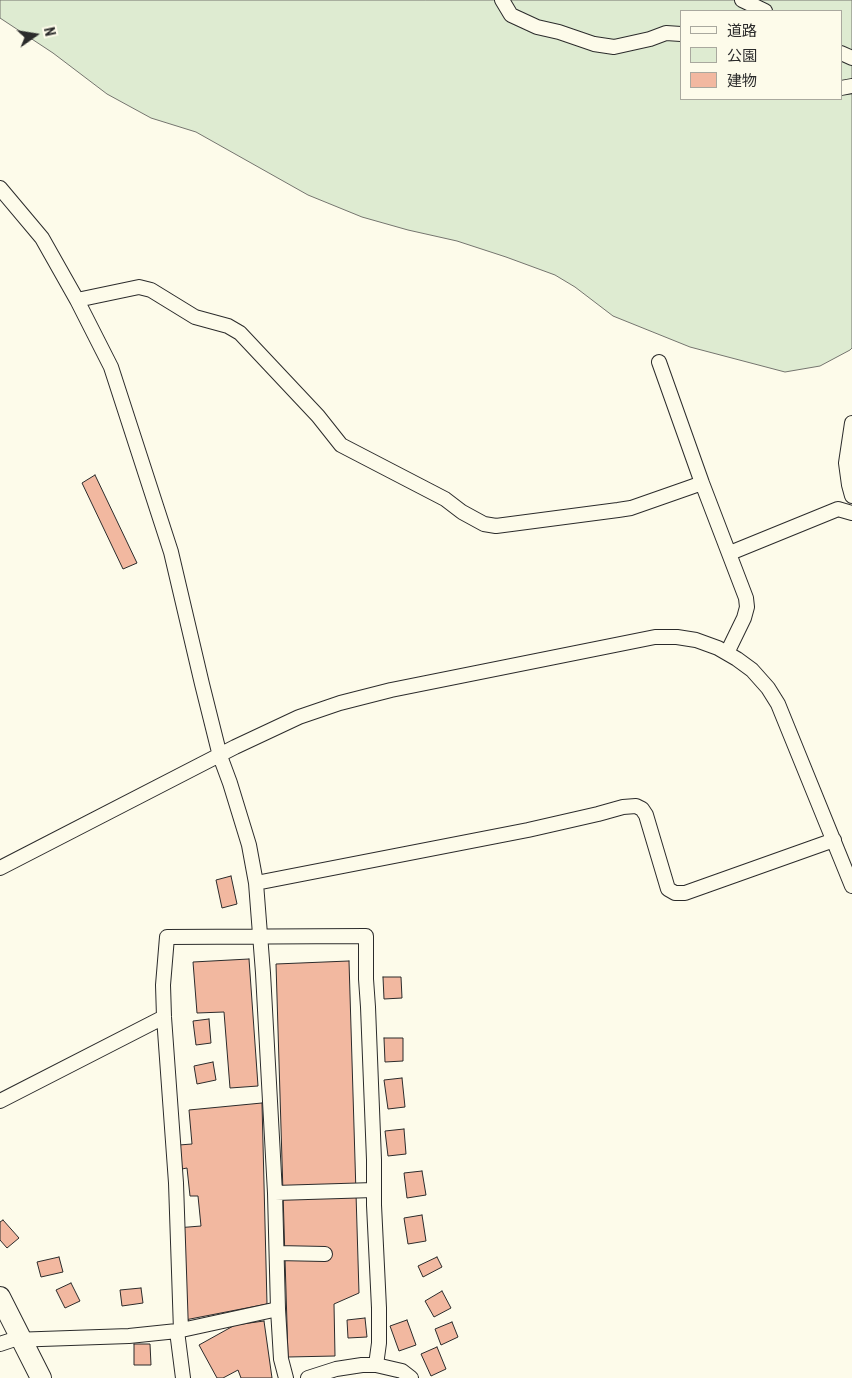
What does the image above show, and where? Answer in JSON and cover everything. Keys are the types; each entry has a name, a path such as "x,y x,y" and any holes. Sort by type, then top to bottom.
{"highway":[{"path":"0,1297 41,1378"}],"street":[{"path":"502,0 511,15 537,27 594,44 614,47 650,39 666,33 680,34"},
{"path":"742,0 763,10"},
{"path":"0,188 42,238 77,300 111,367 171,552 220,756 249,845 256,883 263,973 275,1193 278,1309 281,1359 286,1378"},
{"path":"77,300 139,287 151,290 195,317 228,326 240,333 318,416 341,445 445,499 462,512 484,524 496,526 631,508 702,483"},
{"path":"659,362 702,483 746,598 747,607 744,618 726,653"},
{"path":"852,423 846,463 852,496"},
{"path":"730,553 838,509 852,513"},
{"path":"0,868 244,742 299,717 340,703 391,690 655,637 677,637 696,640 718,648 752,670 768,688 778,704 852,886"},
{"path":"256,883 528,830 623,807 636,806 642,809 646,815 668,889 675,893 685,893 834,840"},
{"path":"183,1378 179,1331 176,1183 164,1017 167,937 366,936 366,979 379,1308 379,1343 376,1365"},
{"path":"0,1101 164,1017"},
{"path":"275,1193 374,1190"},
{"path":"277,1253 325,1254"},
{"path":"0,1344 12,1340 129,1336 179,1331 278,1309"},
{"path":"308,1378 336,1369 362,1365 376,1365 402,1371 411,1378"}],"green space":[{"path":"0,0 852,0 852,348 820,366 785,372 690,347 613,316 575,287 555,275 457,241 362,217 308,195 196,132 151,118 107,94 53,53 0,18"}],"building":[{"path":"95,475 137,563 123,569 82,483"},
{"path":"231,876 237,904 222,908 216,880"},
{"path":"249,959 258,1086 230,1088 224,1012 197,1013 193,962"},
{"path":"349,961 359,1293 334,1304 335,1356 288,1357 276,964"},
{"path":"383,977 401,977 402,998 384,999"},
{"path":"209,1019 211,1043 196,1045 193,1021"},
{"path":"384,1038 403,1038 403,1061 385,1062"},
{"path":"213,1062 216,1080 197,1084 194,1066"},
{"path":"402,1078 405,1107 388,1109 384,1080"},
{"path":"262,1103 267,1304 185,1320 176,1228 201,1226 198,1196 190,1196 187,1168 182,1169 179,1145 192,1144 189,1110"},
{"path":"404,1129 406,1154 388,1156 385,1131"},
{"path":"422,1171 426,1195 407,1198 404,1173"},
{"path":"422,1215 426,1241 408,1244 404,1218"},
{"path":"3,1220 19,1238 7,1248 0,1240 0,1222"},
{"path":"59,1257 63,1272 41,1277 37,1262"},
{"path":"437,1257 442,1267 423,1277 418,1266"},
{"path":"71,1283 80,1301 65,1308 56,1290"},
{"path":"141,1288 143,1303 122,1306 120,1290"},
{"path":"442,1291 451,1308 434,1317 425,1301"},
{"path":"365,1318 367,1337 348,1338 347,1320"},
{"path":"407,1320 416,1345 399,1351 390,1326"},
{"path":"264,1321 272,1378 241,1378 238,1370 223,1378 217,1378 199,1345 235,1325"},
{"path":"452,1322 458,1337 441,1345 435,1329"},
{"path":"134,1344 150,1344 151,1365 134,1365"},
{"path":"437,1347 446,1369 431,1376 421,1354"}]}
